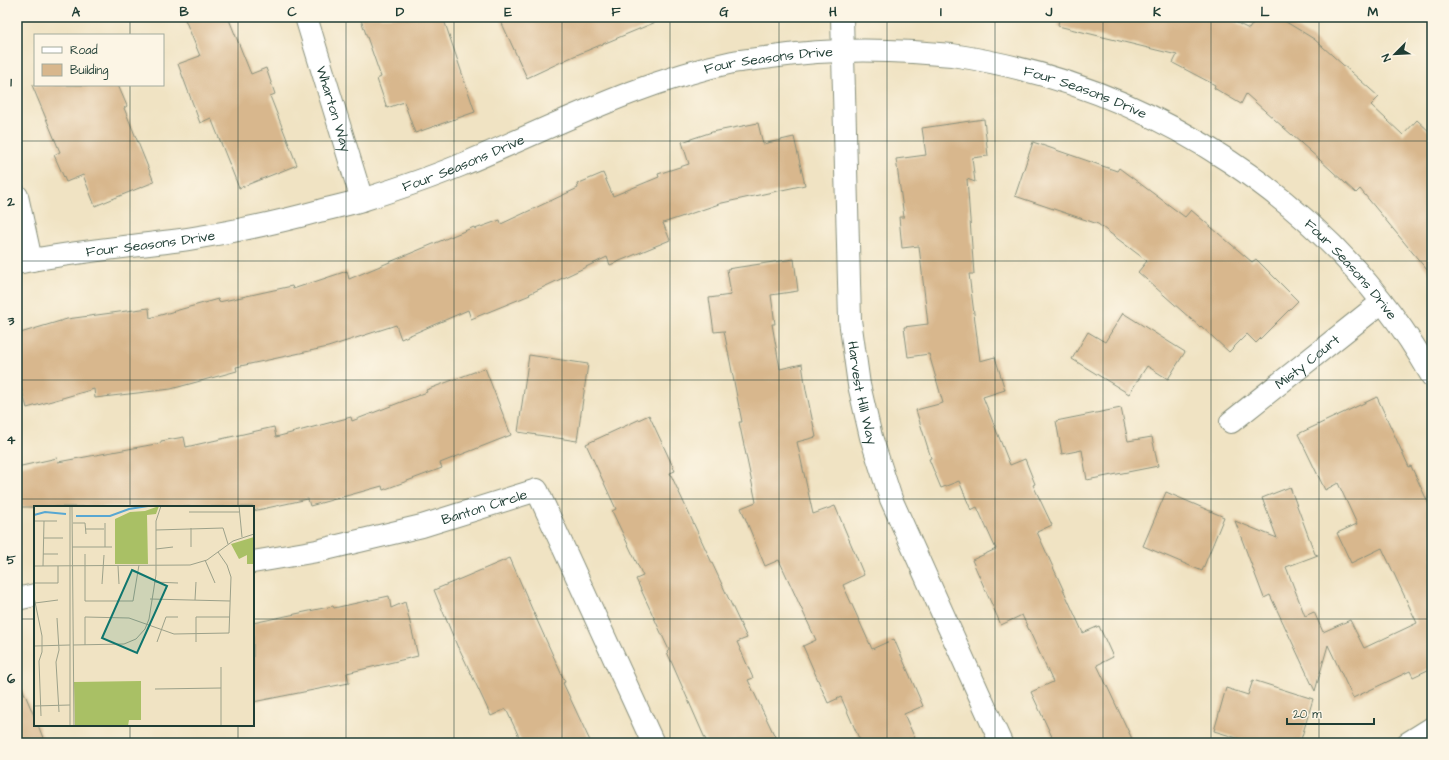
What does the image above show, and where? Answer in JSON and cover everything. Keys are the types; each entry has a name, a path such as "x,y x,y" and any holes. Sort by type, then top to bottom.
{"street":[{"name":"Wharton Way","path":"306,17 362,200"},
{"name":"Harvest Hill Way","path":"842,17 850,320 858,385 871,437 891,499 1001,743"},
{"name":"Four Seasons Drive","path":"24,261 192,238 275,223 362,200 458,166 655,83 733,62 801,53 843,51 881,50 950,55 1030,71 1095,92 1148,114 1199,142 1241,169 1301,216 1350,264 1382,302 1420,356 1432,376"},
{"path":"17,196 24,261"},
{"name":"Misty Court","path":"1231,422 1382,302"},
{"name":"Banton Circle","path":"254,562 317,551 422,526 537,490 653,743"},
{"path":"17,600 34,595"},
{"path":"1408,743 1432,728"}],"building":[{"path":"184,17 228,17 251,74 266,68 275,94 270,96 297,165 239,188 211,118 200,123 178,64 200,56"},
{"path":"360,17 443,17 475,112 415,133 404,102 387,108 377,79 381,77"},
{"path":"499,17 668,17 574,56 527,78"},
{"path":"1059,17 1225,17 1249,29 1257,17 1278,17 1314,39 1379,97 1371,105 1403,135 1417,120 1432,134 1432,276 1360,189 1356,193 1246,94 1241,104 1214,88 1215,85 1173,63 1177,55 1058,26"},
{"path":"32,85 118,86 127,106 124,108 154,182 95,206 83,175 66,182 54,155 60,152"},
{"path":"984,119 988,156 972,158 975,182 967,179 974,274 969,274 980,361 995,357 1005,390 983,397 1010,465 1025,459 1035,484 1033,485 1052,525 1037,532 1083,633 1099,626 1113,657 1097,665 1134,743 1055,743 1031,692 1053,682 1022,615 1001,625 972,560 996,549 977,507 971,510 959,481 941,488 929,459 931,458 916,410 943,403 929,354 908,357 904,327 928,324 919,246 902,248 899,217 904,217 896,159 926,155 922,128"},
{"path":"758,123 763,144 794,137 805,185 722,203 663,223 670,240 610,265 607,257 529,294 530,295 471,319 468,310 401,339 396,325 328,347 236,367 237,371 171,389 95,398 94,389 27,408 17,374 17,334 67,319 149,308 150,318 218,299 219,302 292,286 293,289 347,271 349,279 474,227 475,229 500,220 501,224 578,188 577,184 603,173 613,196 659,177 658,174 689,164 682,142 712,132"},
{"path":"1033,142 1117,171 1119,168 1185,217 1191,210 1252,262 1256,259 1298,301 1256,343 1247,334 1229,352 1138,272 1147,261 1098,224 1015,196"},
{"path":"794,259 798,291 771,295 775,324 772,324 780,369 802,364 816,437 797,442 813,514 835,506 864,575 843,585 872,649 894,639 923,706 904,714 917,743 861,743 841,697 828,703 803,646 816,640 779,560 765,566 741,508 756,502 739,422 742,422 724,331 714,332 709,298 731,295 727,269"},
{"path":"1123,313 1185,352 1168,379 1147,366 1129,394 1072,359 1088,332 1105,342"},
{"path":"529,355 588,364 577,441 518,432"},
{"path":"485,368 511,435 440,463 442,468 383,490 382,486 310,506 308,499 254,511 254,506 17,507 17,467 57,458 58,462 161,443 161,441 184,437 186,447 274,427 276,437 351,417 352,421 427,392 426,390"},
{"path":"1377,397 1409,467 1411,466 1432,511 1432,668 1413,677 1410,671 1353,698 1328,645 1315,691 1270,595 1264,598 1235,521 1277,538 1262,498 1290,487 1315,554 1318,555 1286,567 1305,616 1314,612 1323,632 1350,620 1364,648 1417,623 1382,548 1351,563 1337,533 1357,524 1338,483 1325,490 1298,434"},
{"path":"1121,408 1128,441 1152,437 1158,466 1087,480 1082,450 1062,454 1056,421"},
{"path":"649,415 675,471 670,473 747,638 737,642 753,678 748,680 778,743 707,743 667,652 669,650 636,579 643,576 612,511 616,509 586,444"},
{"path":"1166,492 1224,517 1202,571 1143,546"},
{"path":"510,558 565,682 563,683 591,743 522,743 506,709 491,716 458,648 434,590"},
{"path":"389,596 391,608 405,602 418,656 347,673 349,683 254,702 254,623 333,606 334,608"},
{"path":"17,676 34,716 34,726 38,726 45,743 17,743"},
{"path":"1253,680 1313,699 1300,743 1254,743 1214,731 1226,688 1248,695"}]}
